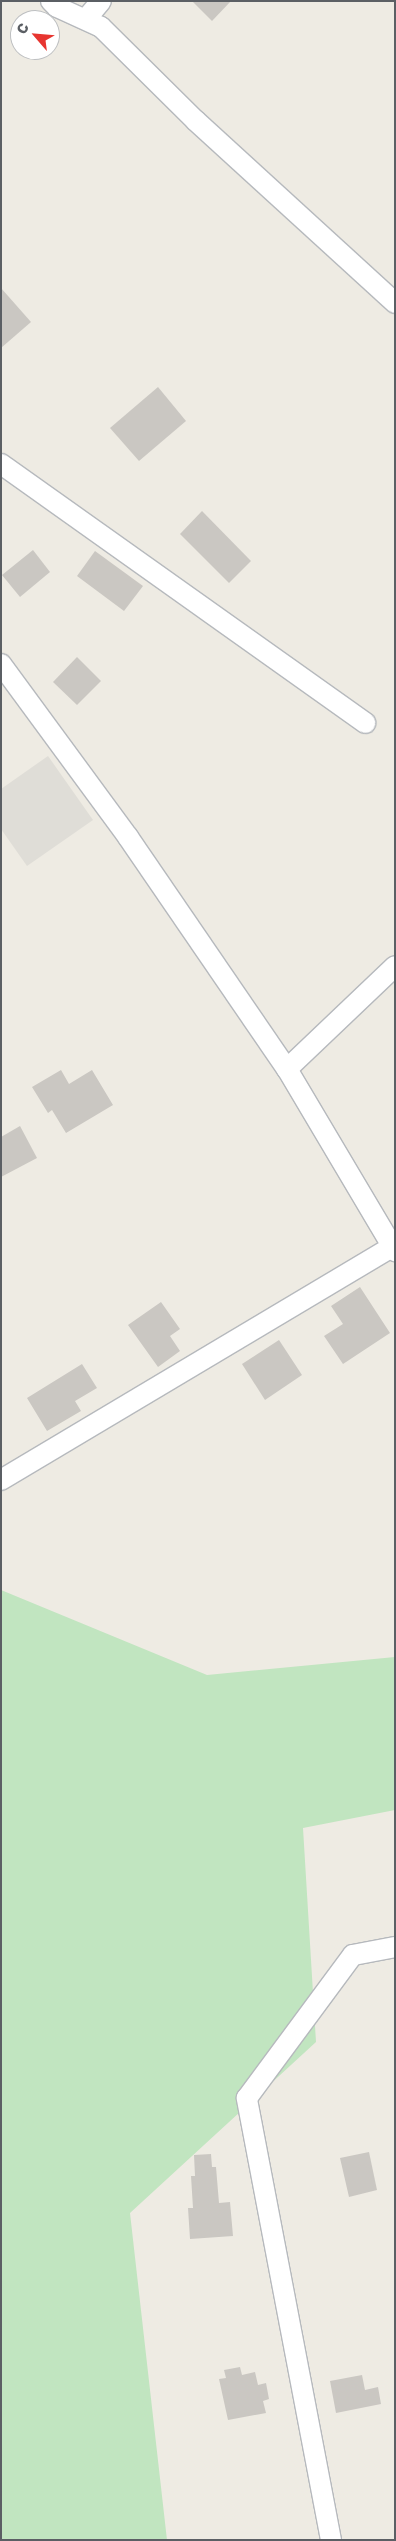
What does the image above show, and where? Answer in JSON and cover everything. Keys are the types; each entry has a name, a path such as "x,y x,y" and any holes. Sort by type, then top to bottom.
{"street":[{"path":"51,1 57,7 101,27 196,121 395,303"},
{"path":"86,19 101,1"},
{"path":"1,464 366,723"},
{"path":"1,664 128,837 286,1069 394,1249 1,1480"},
{"path":"286,1069 395,966"},
{"path":"331,2540 247,2098 353,1955 395,1947"}],"shaded area":[{"path":"48,756 93,820 27,866 1,829 1,789"}],"green space":[{"path":"1,1590 207,1675 395,1657 395,1810 303,1828 316,2042 130,2213 167,2540 1,2540"}],"building":[{"path":"192,1 231,1 212,21"},
{"path":"1,288 31,322 1,348"},
{"path":"158,387 186,421 139,461 110,428"},
{"path":"202,511 251,561 229,583 180,534"},
{"path":"33,550 50,572 20,597 2,575"},
{"path":"95,551 143,586 124,611 77,576"},
{"path":"77,657 101,681 77,705 53,682"},
{"path":"61,1070 69,1084 92,1070 113,1105 66,1133 52,1110 48,1113 32,1087"},
{"path":"20,1126 37,1158 1,1177 1,1137"},
{"path":"360,1287 390,1333 343,1364 324,1336 343,1324 331,1306"},
{"path":"161,1302 180,1329 170,1336 180,1351 158,1367 128,1325"},
{"path":"279,1340 302,1375 265,1400 242,1364"},
{"path":"82,1364 97,1388 75,1401 81,1411 47,1431 27,1398"},
{"path":"369,2152 377,2190 349,2197 340,2158"},
{"path":"211,2154 212,2167 216,2167 219,2203 230,2202 233,2236 190,2239 188,2208 193,2208 191,2176 195,2176 194,2155"},
{"path":"240,2367 242,2375 255,2372 258,2385 266,2383 269,2399 263,2401 266,2413 228,2420 219,2379 226,2378 224,2370"},
{"path":"362,2375 365,2390 378,2387 381,2404 336,2413 330,2381"}]}
